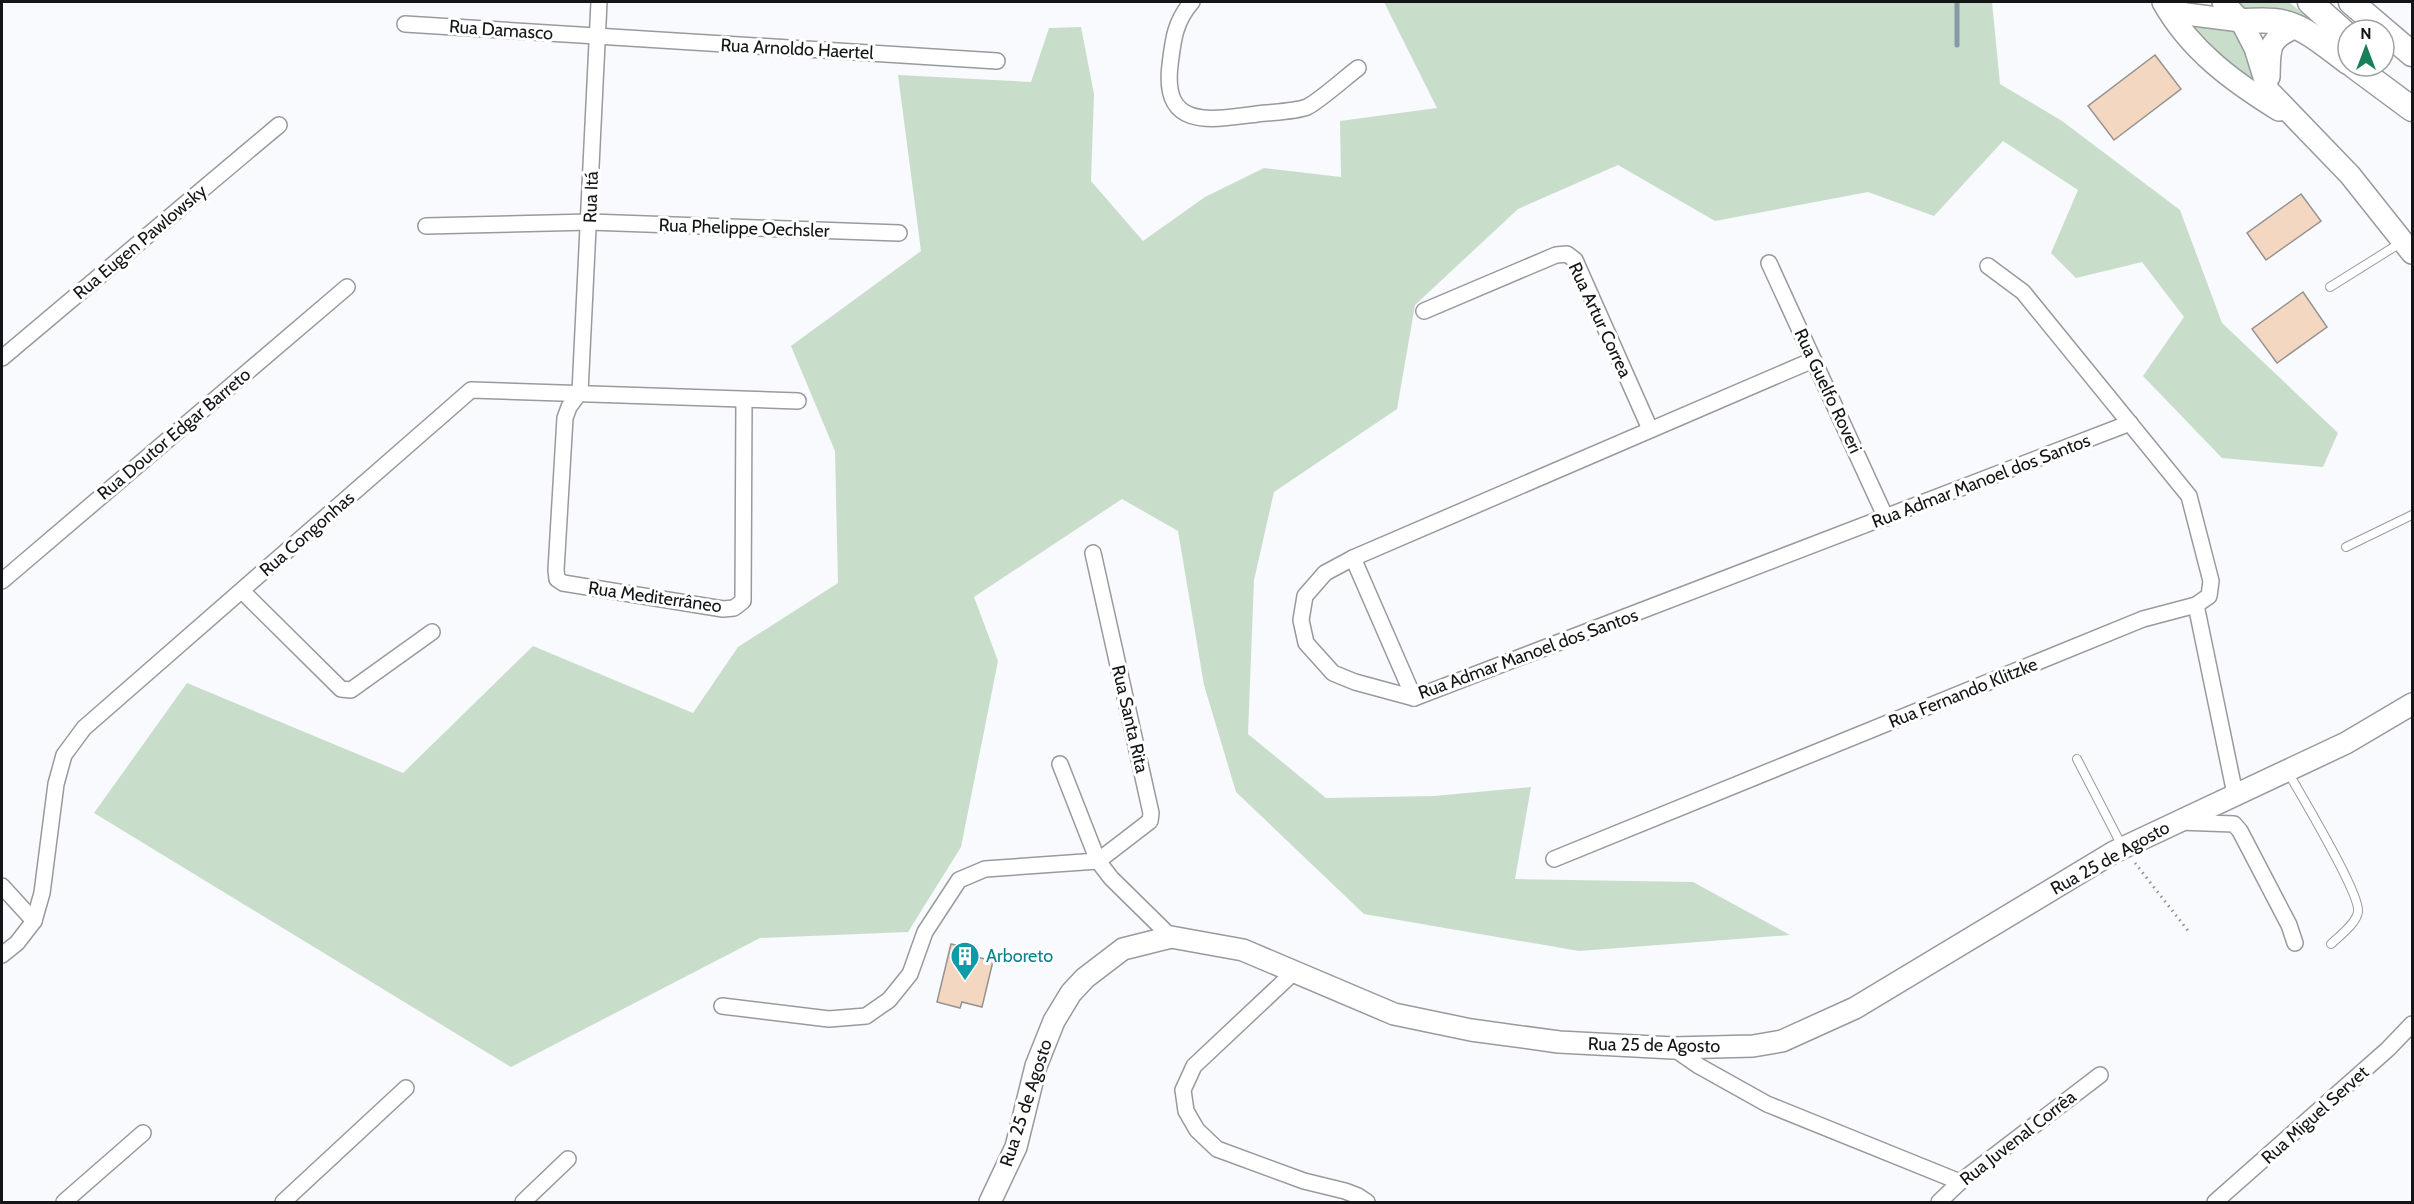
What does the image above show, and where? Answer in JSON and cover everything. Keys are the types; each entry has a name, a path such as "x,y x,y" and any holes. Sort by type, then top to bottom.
{"main road":[{"path":"2310,2 2336,25"},
{"path":"2351,2 2412,54"},
{"path":"2241,21 2275,21 2296,27 2336,53"},
{"path":"2370,78 2412,109"},
{"path":"2395,78 2412,93"}],"street":[{"name":"Rua Itá","path":"580,392 599,2"},
{"path":"1192,2 1182,13 1174,31 1168,81 1173,104 1185,114 1216,119 1307,107 1358,68"},
{"path":"2223,2 2241,21 2255,48 2268,90 2350,175 2408,247"},
{"path":"2165,5 2186,14 2241,21"},
{"path":"2165,5 2188,38 2212,64 2248,91 2303,124"},
{"name":"Rua Damasco","path":"405,24 597,37"},
{"path":"2268,90 2272,45 2279,35 2296,27"},
{"name":"Rua Arnoldo Haertel","path":"597,37 997,61"},
{"name":"Rua Eugen Pawlowsky","path":"2,358 279,125"},
{"name":"Rua Phelippe Oechsler","path":"426,226 590,222 899,234"},
{"name":"Rua Artur Correa","path":"1424,311 1556,255 1567,254 1575,260 1650,429"},
{"name":"Rua Guelfo Roveri","path":"1769,263 1886,518"},
{"path":"1989,266 2023,292 2189,496 2211,581 2209,596 2196,605 2235,794"},
{"name":"Rua Doutor Edgar Barreto","path":"2,581 347,287"},
{"name":"Rua Admar Manoel dos Santos","path":"1814,360 1353,558 1325,573 1305,596 1301,620 1306,644 1333,673 1355,682 1414,698 2130,423"},
{"name":"Rua Congonhas","path":"2,955 17,943 34,921 42,893 56,784 64,755 84,728 243,592 471,390 798,401"},
{"name":"Rua Mediterrâneo","path":"580,392 569,407 565,418 557,579 563,583 723,609 734,608 743,601 744,400"},
{"name":"Rua Santa Rita","path":"1092,553 1152,813 1150,821 1098,861"},
{"path":"1353,558 1414,698"},
{"path":"243,592 341,690 351,690 432,632"},
{"name":"Rua Fernando Klitzke","path":"1554,859 2143,619 2196,605"},
{"name":"Rua 25 de Agosto","path":"990,1203 1016,1147 1036,1066 1054,1021 1071,993 1085,978 1123,949 1171,937 1243,950 1394,1014 1471,1030 1559,1042 1673,1048 1753,1046 1782,1041 1855,1008 2122,848 2346,743 2412,704"},
{"path":"1060,764 1098,861 1110,878 1171,937"},
{"path":"2176,822 2234,824 2240,831 2289,925 2295,943"},
{"path":"722,1006 829,1019 866,1016 889,1000 910,974 925,932 959,880 985,869 1098,861"},
{"path":"2,886 34,921"},
{"path":"1294,972 1194,1066 1183,1090 1186,1111 1197,1130 1217,1149 1304,1181 1345,1191 1358,1196 1367,1203"},
{"name":"Rua Miguel Servet","path":"2215,1203 2362,1073 2412,1024"},
{"path":"1673,1048 1767,1104 1960,1182"},
{"name":"Rua Juvenal Corrêa","path":"1939,1203 1960,1182 2100,1075"},
{"path":"283,1203 406,1088"},
{"path":"64,1203 143,1133"},
{"path":"523,1203 568,1159"}],"lane":[{"path":"2330,287 2408,247"},
{"path":"2346,547 2412,515"},
{"path":"2077,759 2122,848"},
{"path":"2287,770 2330,847 2357,904 2356,918 2331,944"}],"path":[{"path":"2122,848 2189,932"}],"green space":[{"path":"1384,2 1992,2 2000,84 2062,121 2180,210 2222,323 2338,433 2323,467 2222,458 2143,376 2184,317 2142,262 2076,278 2051,253 2078,190 2003,141 1934,216 1868,192 1715,221 1618,165 1518,209 1415,305 1397,409 1274,492 1254,580 1248,734 1326,798 1434,796 1531,787 1515,879 1693,882 1790,935 1579,951 1364,914 1236,792 1204,685 1178,531 1122,499 974,597 998,661 961,847 908,932 760,938 511,1067 94,813 187,683 403,773 533,646 693,713 738,647 838,583 835,451 791,346 921,251 898,75 1031,82 1049,28 1081,27 1094,94 1091,181 1143,241 1205,197 1264,168 1341,177 1340,121 1437,108"},
{"path":"2237,2 2289,2 2307,17 2270,7 2245,10"},
{"path":"2191,24 2200,27 2234,27 2242,35 2257,87 2236,73 2189,28"}],"building":[{"path":"2155,55 2181,89 2114,140 2088,106"},
{"path":"2301,194 2321,221 2266,260 2247,233"},
{"path":"2303,292 2327,327 2277,363 2252,329"},
{"name":"Arboreto","path":"951,944 975,949 973,956 993,961 982,1007 962,1002 960,1008 937,1002"}],"waterway":[{"path":"1957,2 1957,45"}],"place":[{"name":"Arboreto","path":"965,982"}]}
